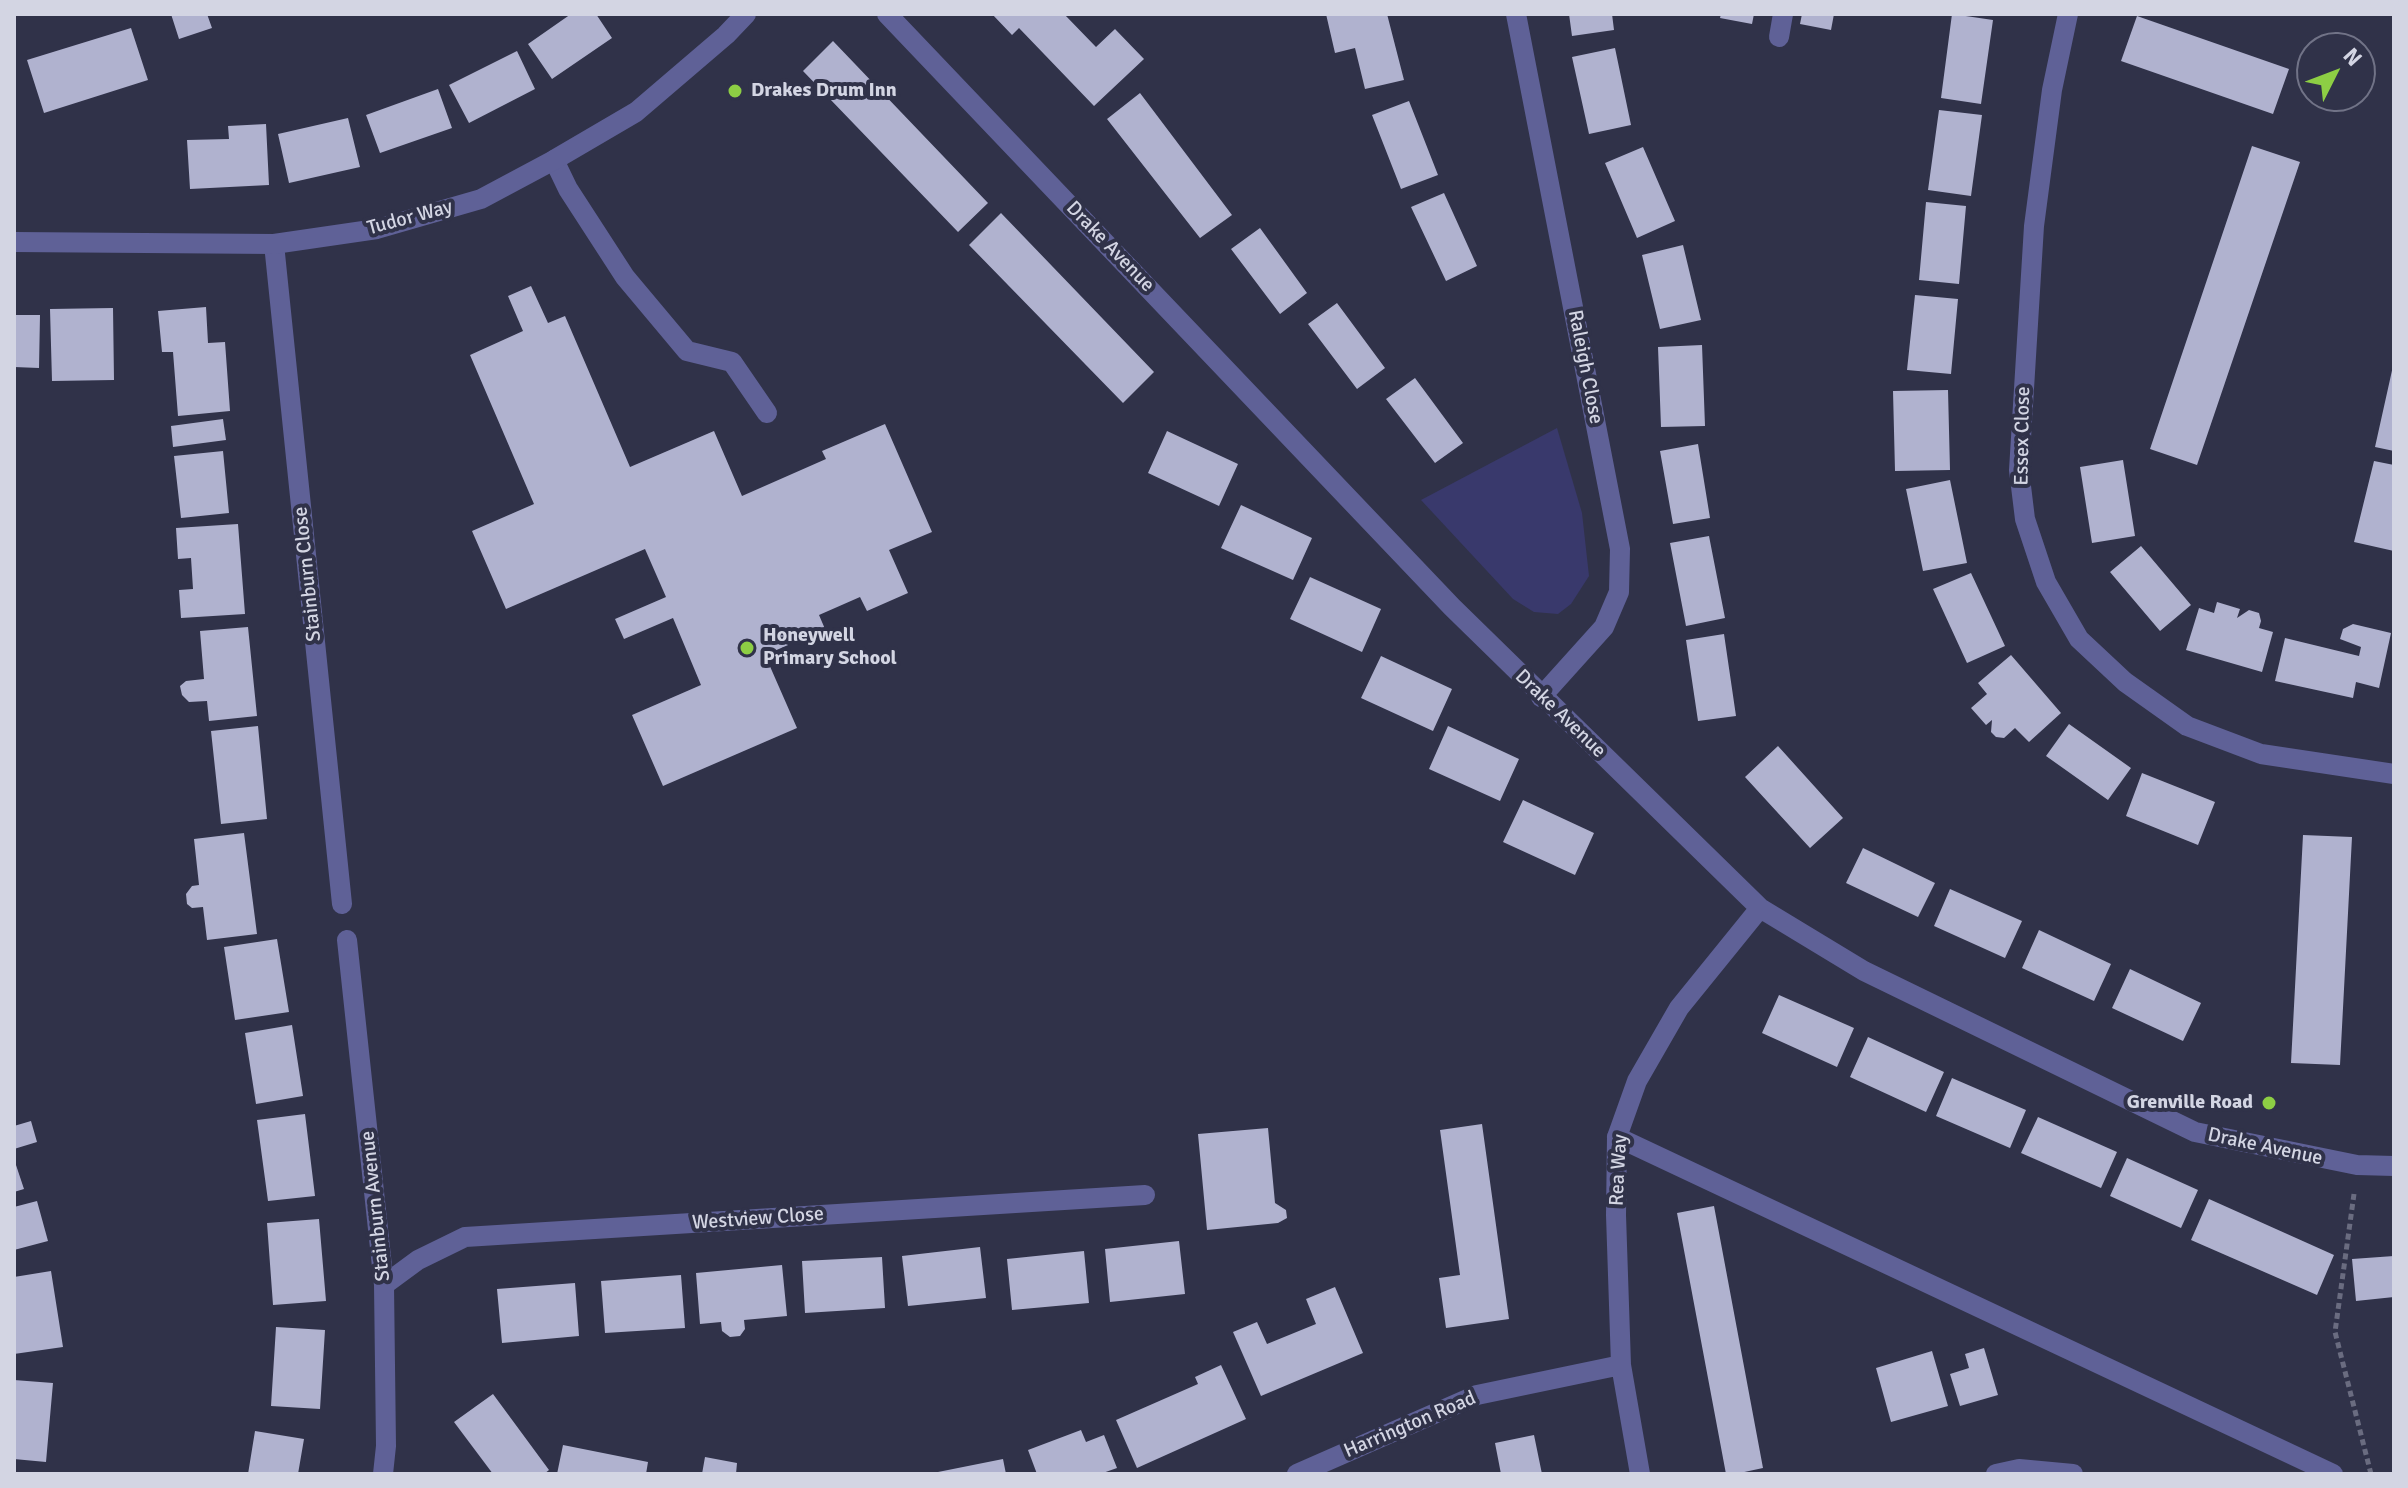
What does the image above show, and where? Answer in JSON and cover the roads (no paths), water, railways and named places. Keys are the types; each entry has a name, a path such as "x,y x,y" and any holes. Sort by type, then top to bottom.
{"street":[{"name":"Tudor Way","path":"14,242 274,244 377,229 481,199 636,112 746,14"},
{"name":"Drake Avenue","path":"887,14 1441,595 1541,697 1760,908 1864,971 2195,1132 2357,1165 2394,1166"},
{"name":"Raleigh Close","path":"1516,14 1620,549 1619,592 1604,627 1541,697"},
{"path":"1779,37 1783,14"},
{"name":"Essex Close","path":"2068,14 2052,90 2034,226 2019,470 2025,519 2046,582 2079,639 2125,682 2187,726 2261,754 2394,774"},
{"path":"554,160 568,189 625,277 687,351 732,362 767,413"},
{"name":"Stainburn Close","path":"274,244 342,904"},
{"name":"Rea Way","path":"1640,1474 1621,1365 1617,1137 1637,1081 1679,1008 1760,908"},
{"name":"Stainburn Avenue","path":"347,940 384,1285 386,1446 383,1474"},
{"path":"1617,1137 2333,1474"},
{"name":"Westview Close","path":"384,1285 418,1260 465,1237 1145,1195"},
{"name":"Harrington Road","path":"1309,1472 1477,1395 1621,1365"},
{"path":"1996,1474 2019,1469 2073,1474"}],"place":[{"name":"Drakes Drum Inn","path":"735,91"},
{"name":"Honeywell Primary School","path":"747,648"},
{"name":"Grenville Road","path":"2269,1103"}]}
